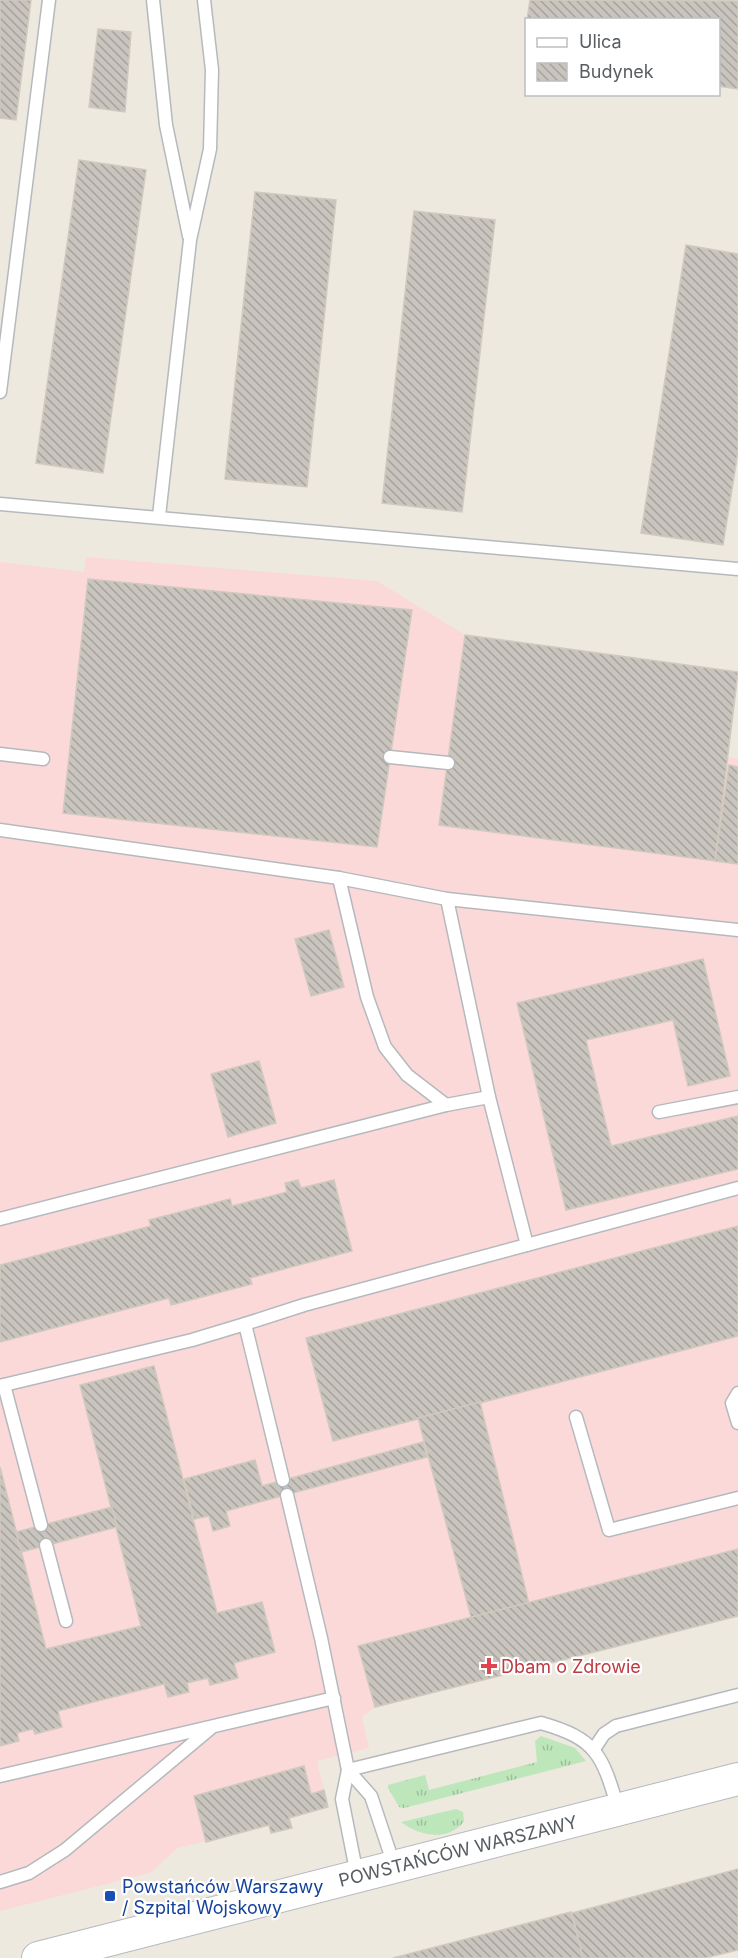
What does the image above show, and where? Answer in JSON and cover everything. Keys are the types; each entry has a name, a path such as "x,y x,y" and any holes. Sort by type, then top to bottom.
{"street":[{"name":"POWSTAŃCÓW WARSZAWY","path":"38,1958 77,1953 394,1866 738,1779"}],"lane":[{"path":"0,392 49,0"},
{"path":"153,0 166,125 190,240"},
{"path":"159,516 190,240 210,149 212,70 204,0"},
{"path":"0,504 159,516 738,569"},
{"path":"0,754 43,759"},
{"path":"390,757 448,763"},
{"path":"0,830 339,879 447,899 738,930"},
{"path":"339,879 367,997 385,1047 407,1075 446,1105"},
{"path":"447,899 489,1097 527,1245"},
{"path":"0,1219 446,1105 489,1097"},
{"path":"659,1112 738,1097"},
{"path":"41,1525 2,1386 192,1340 304,1305 738,1188"},
{"path":"245,1324 283,1480"},
{"path":"738,1393 732,1403 738,1423"},
{"path":"576,1417 609,1530 738,1498"},
{"path":"287,1495 334,1698 348,1770 342,1799 357,1876"},
{"path":"46,1545 66,1621"},
{"path":"594,1749 604,1734 616,1726 738,1695"},
{"path":"0,1776 334,1698"},
{"path":"348,1770 541,1723 566,1730 594,1749 604,1764 618,1809"},
{"path":"0,1882 29,1873 65,1850 214,1725"},
{"path":"348,1770 371,1797 394,1866"}],"shaded area":[{"path":"86,557 377,581 465,635 738,672 728,757 738,759 738,1616 375,1707 362,1717 369,1748 317,1761 328,1807 289,1818 292,1828 271,1833 269,1826 178,1848 150,1873 0,1911 0,562 84,572"}],"green space":[{"path":"541,1736 575,1748 586,1761 404,1808 399,1807 388,1788 388,1785 425,1775 429,1790 537,1762 535,1741"},
{"path":"456,1809 463,1812 464,1821 458,1828 442,1834 434,1835 416,1831 401,1822"}],"building":[{"path":"0,0 31,0 16,120 0,118"},
{"path":"530,0 738,1 738,89 720,86 720,18 527,18"},
{"path":"98,29 131,32 125,112 89,107"},
{"path":"79,160 146,170 103,473 36,463"},
{"path":"255,192 336,200 307,487 225,479"},
{"path":"414,211 495,220 462,512 382,503"},
{"path":"686,245 738,254 738,452 723,545 641,533"},
{"path":"88,579 412,610 377,847 63,813"},
{"path":"465,635 738,672 715,861 439,825"},
{"path":"729,765 738,767 738,864 715,861"},
{"path":"329,930 344,987 311,996 295,939"},
{"path":"703,959 730,1076 688,1086 673,1020 586,1040 611,1146 738,1116 738,1169 566,1210 517,1003"},
{"path":"259,1061 276,1123 228,1137 211,1074"},
{"path":"298,1180 301,1188 334,1180 352,1251 250,1278 252,1284 171,1305 169,1298 0,1342 0,1265 151,1226 149,1220 230,1199 232,1206 287,1192 285,1183"},
{"path":"738,1226 738,1336 333,1441 306,1338"},
{"path":"154,1366 217,1613 262,1602 275,1652 234,1663 238,1678 210,1685 208,1678 187,1683 189,1692 168,1697 164,1684 58,1711 62,1727 35,1734 33,1729 17,1733 19,1741 0,1746 0,1467 46,1649 141,1626 80,1385"},
{"path":"480,1402 529,1604 471,1617 418,1418"},
{"path":"423,1442 427,1457 226,1511 230,1526 213,1531 209,1516 194,1519 184,1479 255,1460 262,1486"},
{"path":"112,1507 117,1527 21,1552 16,1532"},
{"path":"738,1549 738,1616 375,1707 358,1646"},
{"path":"304,1766 311,1794 324,1790 328,1807 289,1818 292,1828 271,1833 269,1825 206,1842 194,1796"},
{"path":"738,1869 738,1950 705,1958 583,1958 572,1913"},
{"path":"571,1912 583,1958 393,1958"}],"place":[{"name":"Dbam o Zdrowie","path":"489,1666"},
{"name":"Powstańców Warszawy / Szpital Wojskowy","path":"110,1896"}]}
